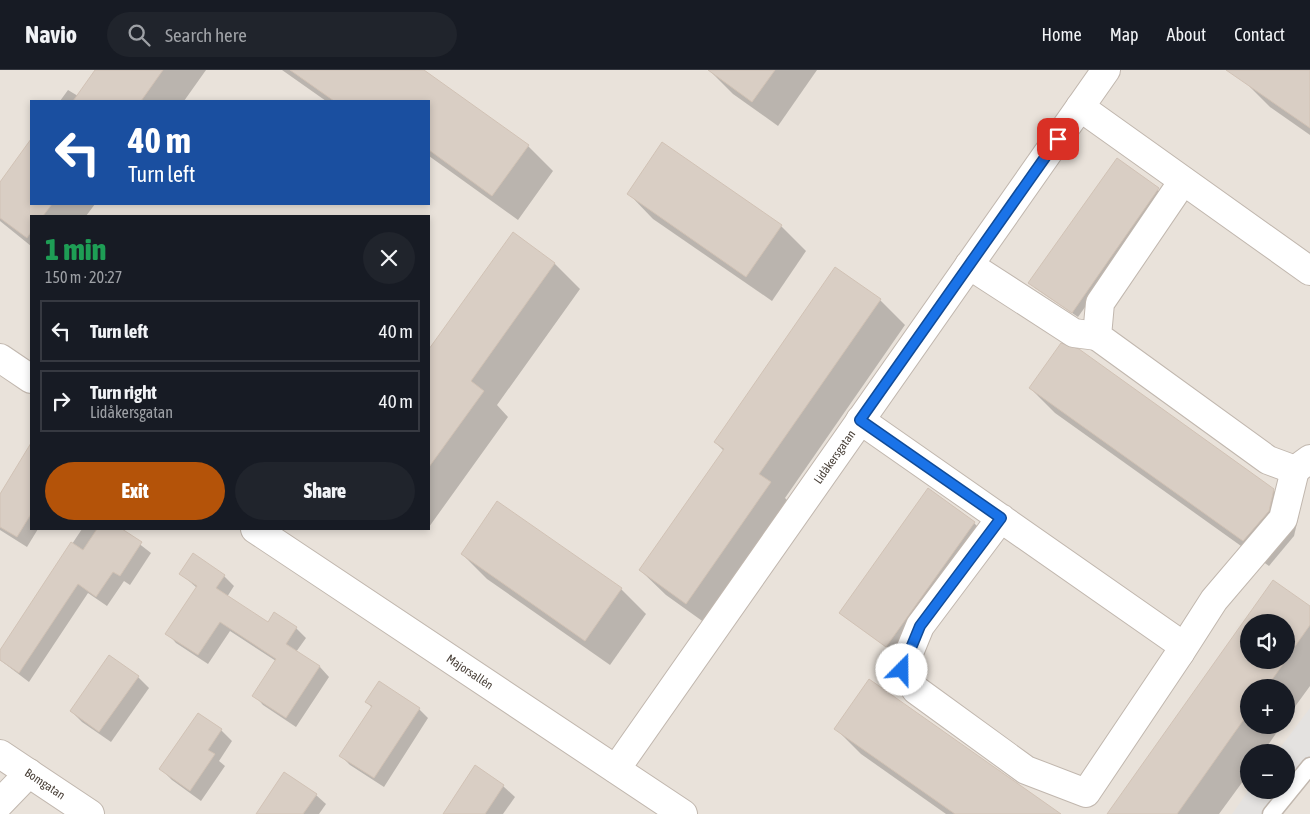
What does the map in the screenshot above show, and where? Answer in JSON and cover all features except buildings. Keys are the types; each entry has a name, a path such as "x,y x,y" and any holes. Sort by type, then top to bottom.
{"street":[{"name":"Lidåkersgatan","path":"616,769 1106,70"},
{"path":"1080,107 1310,271"},
{"path":"1097,336 1100,303 1183,181"},
{"path":"969,265 1074,333 1097,336 1268,460 1302,465 1283,519 1214,600 1086,793 1026,770 916,690 902,670 920,626 1001,518"},
{"path":"0,358 30,378"},
{"path":"860,420 1182,645 1180,653"},
{"name":"Majorsallén","path":"257,530 682,814"},
{"name":"Bomgatan","path":"0,754 90,814"},
{"path":"0,803 29,773"}],"lane":[{"path":"1271,814 1310,766"}],"shaded area":[{"path":"0,70 1310,70 1310,814 0,814"},
{"path":"1310,708 1310,766 1295,784 1295,744 1283,744 1290,734 1295,734 1295,728"},
{"path":"1243,799 1283,799 1271,814 1232,814"}],"route":[{"path":"902,670 920,626 1001,518 860,420 1058,139"}]}
